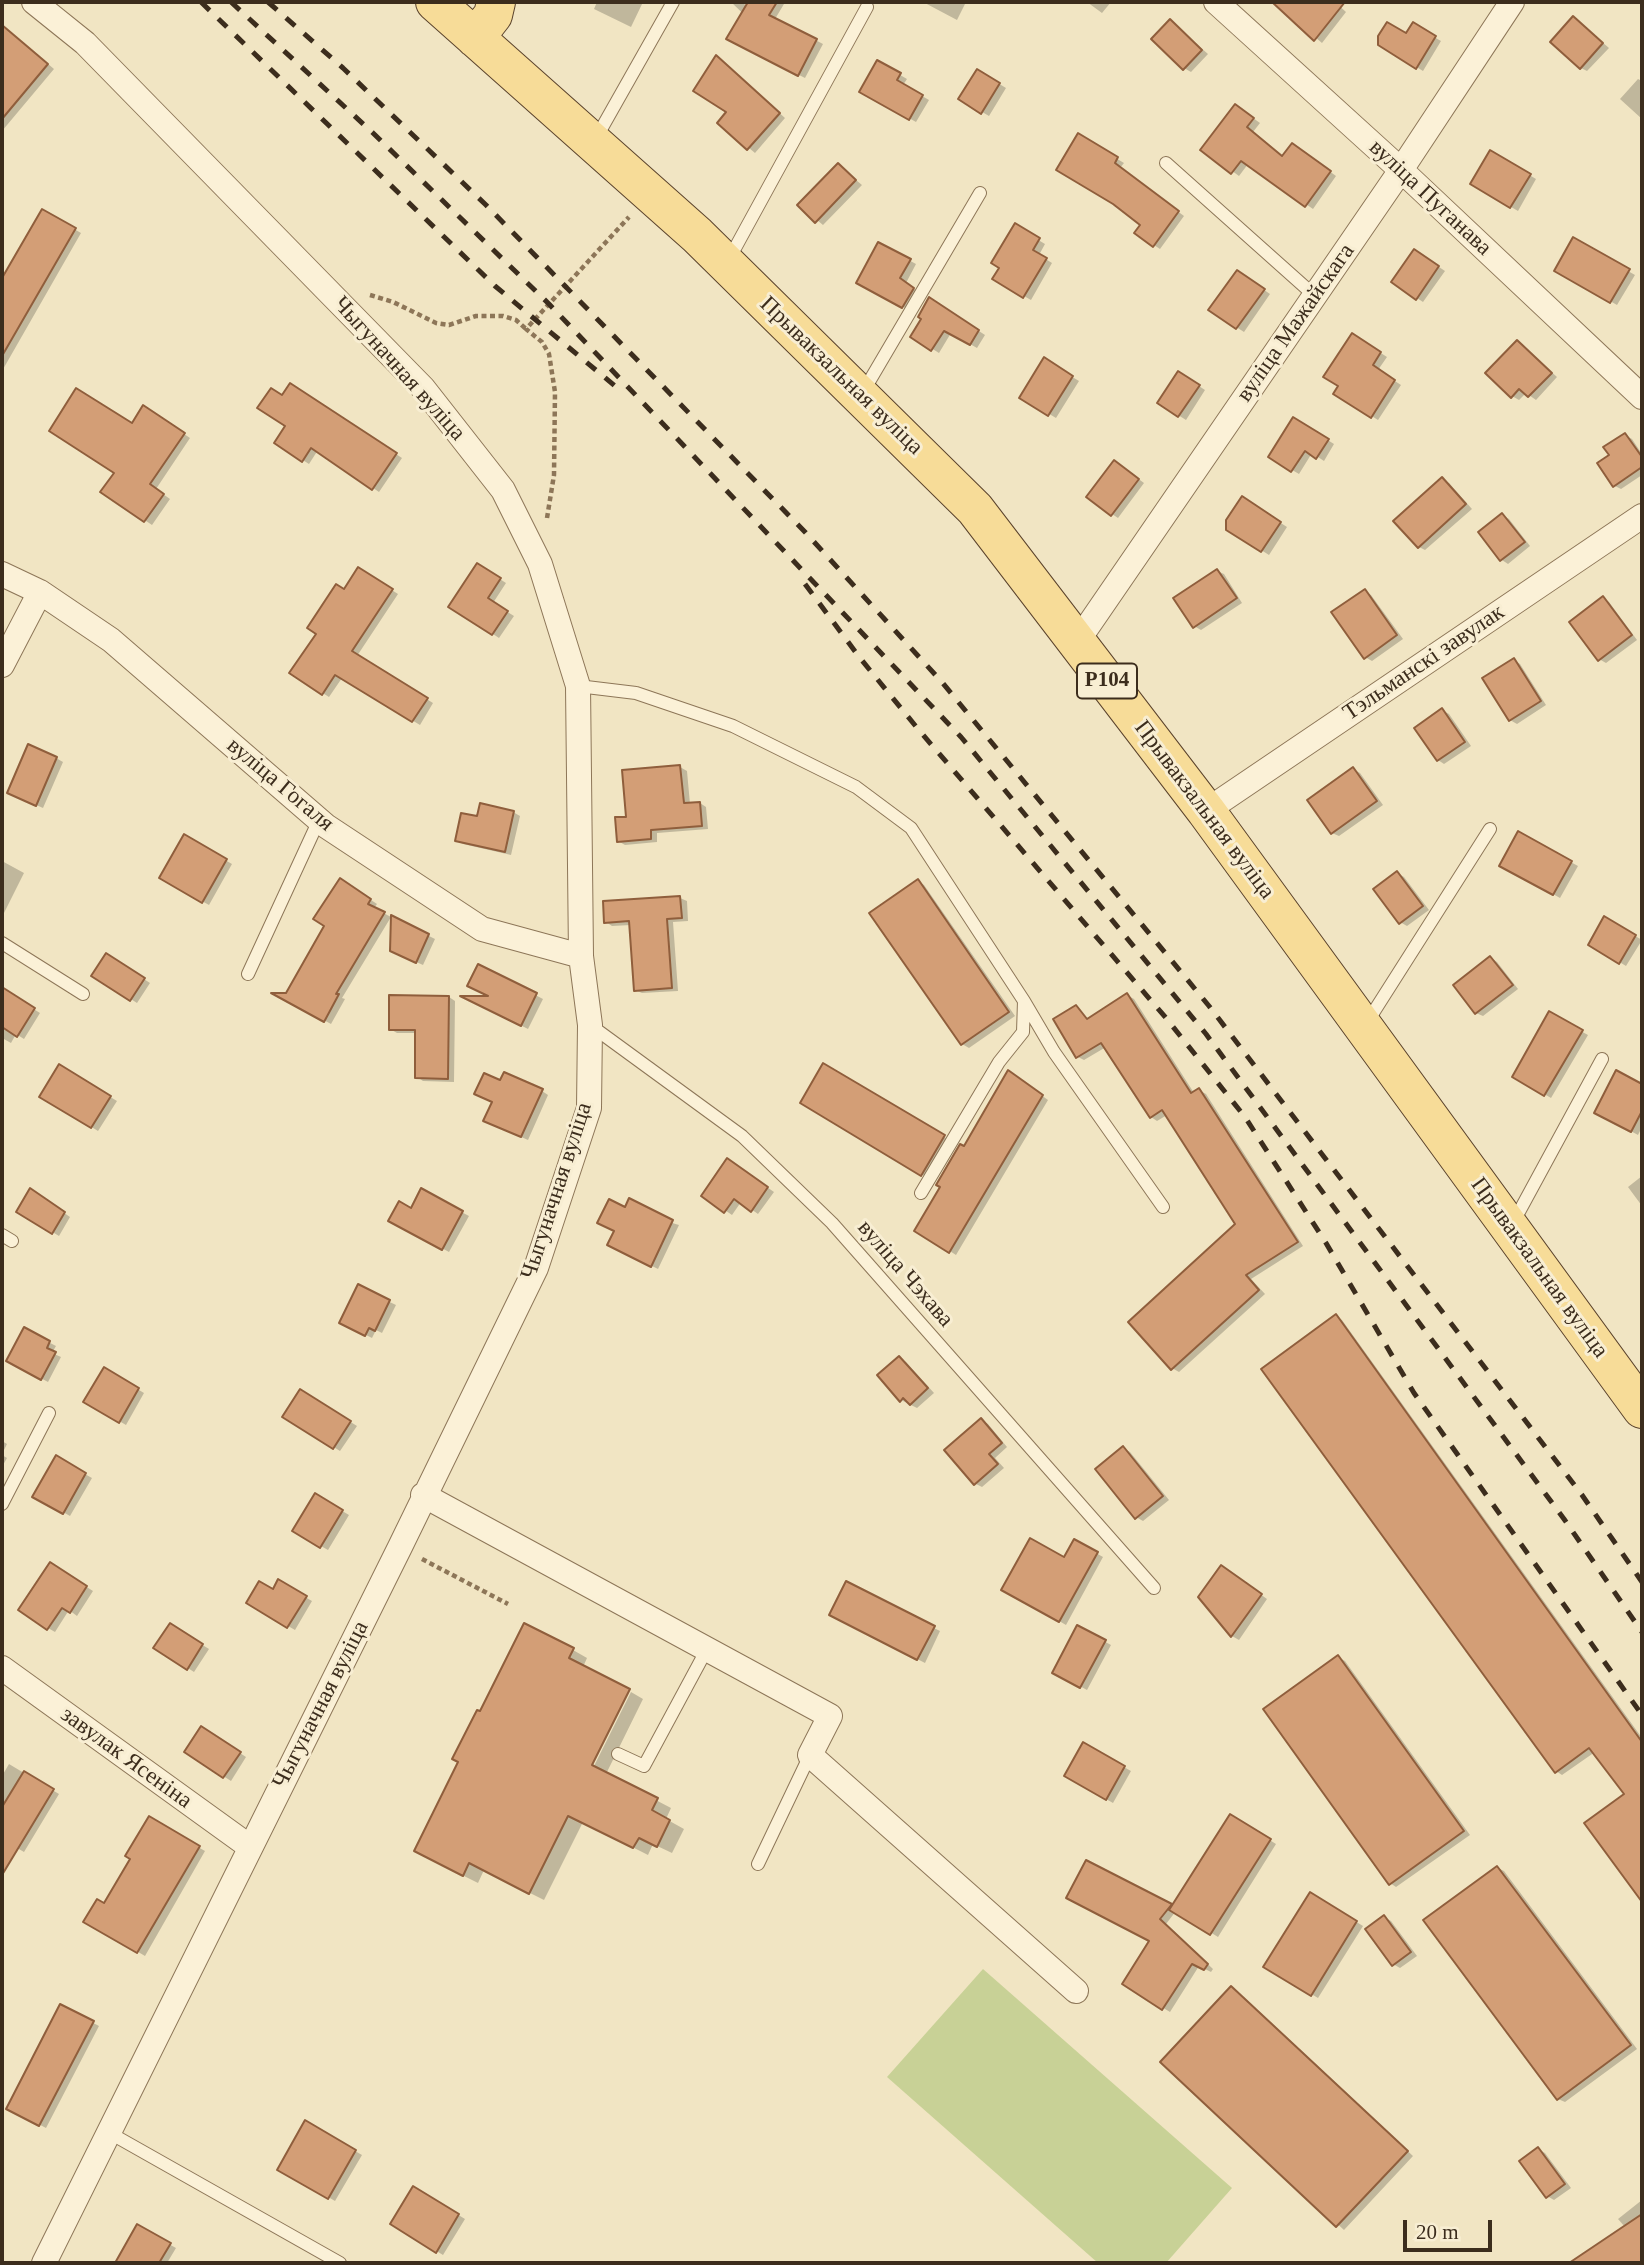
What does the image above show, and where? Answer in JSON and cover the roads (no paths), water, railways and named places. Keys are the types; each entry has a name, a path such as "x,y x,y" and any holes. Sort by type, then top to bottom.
{"main road":[{"name":"Прывакзальная вуліца","path":"435,2 726,264 975,509 1206,811 1642,1409"},
{"path":"475,38 493,15 496,2"}],"street":[{"name":"Чыгуначная вуліца","path":"34,2 85,43 423,388 503,490 540,564 578,686 580,956 590,1025 589,1108 536,1268 400,1548 44,2263"},
{"name":"вуліца Пуганава","path":"1216,2 1402,170 1642,397"},
{"name":"вуліца Мажайскага","path":"1077,642 1402,170 1512,2"},
{"name":"Тэльманскі завулак","path":"1206,811 1642,516"},
{"name":"вуліца Гогаля","path":"2,574 40,593 111,640 319,820 482,929 580,956"},
{"path":"2,665 40,593"},
{"path":"424,1495 830,1716 810,1755 1076,1991"},
{"name":"завулак Ясеніна","path":"2,1668 250,1847"}],"lane":[{"path":"593,143 673,2"},
{"path":"726,264 867,7"},
{"path":"1166,163 1315,296"},
{"path":"861,395 980,193"},
{"path":"578,686 636,693 733,726 856,787 911,828 1024,1001 1054,1052 1163,1208"},
{"path":"248,974 319,820"},
{"path":"1364,1027 1490,829"},
{"path":"2,943 83,994"},
{"path":"921,1193 999,1062 1023,1032 1024,1001"},
{"name":"вуліца Чэхава","path":"590,1025 742,1136 832,1223 1154,1588"},
{"path":"1509,1230 1602,1059"},
{"path":"2,1504 49,1413"},
{"path":"618,1754 644,1766 706,1648"},
{"path":"758,1864 810,1755"},
{"path":"108,2132 340,2263"}],"railway":[{"path":"201,2 495,286 615,386"},
{"path":"231,2 373,133 549,304 961,737 1206,1034 1564,1519 1642,1632"},
{"path":"268,2 343,68 486,205 805,532 941,681 1209,1006 1582,1495 1642,1582"},
{"path":"805,584 860,658 918,729 1166,1018 1245,1117 1326,1243 1414,1393 1642,1715"}]}
